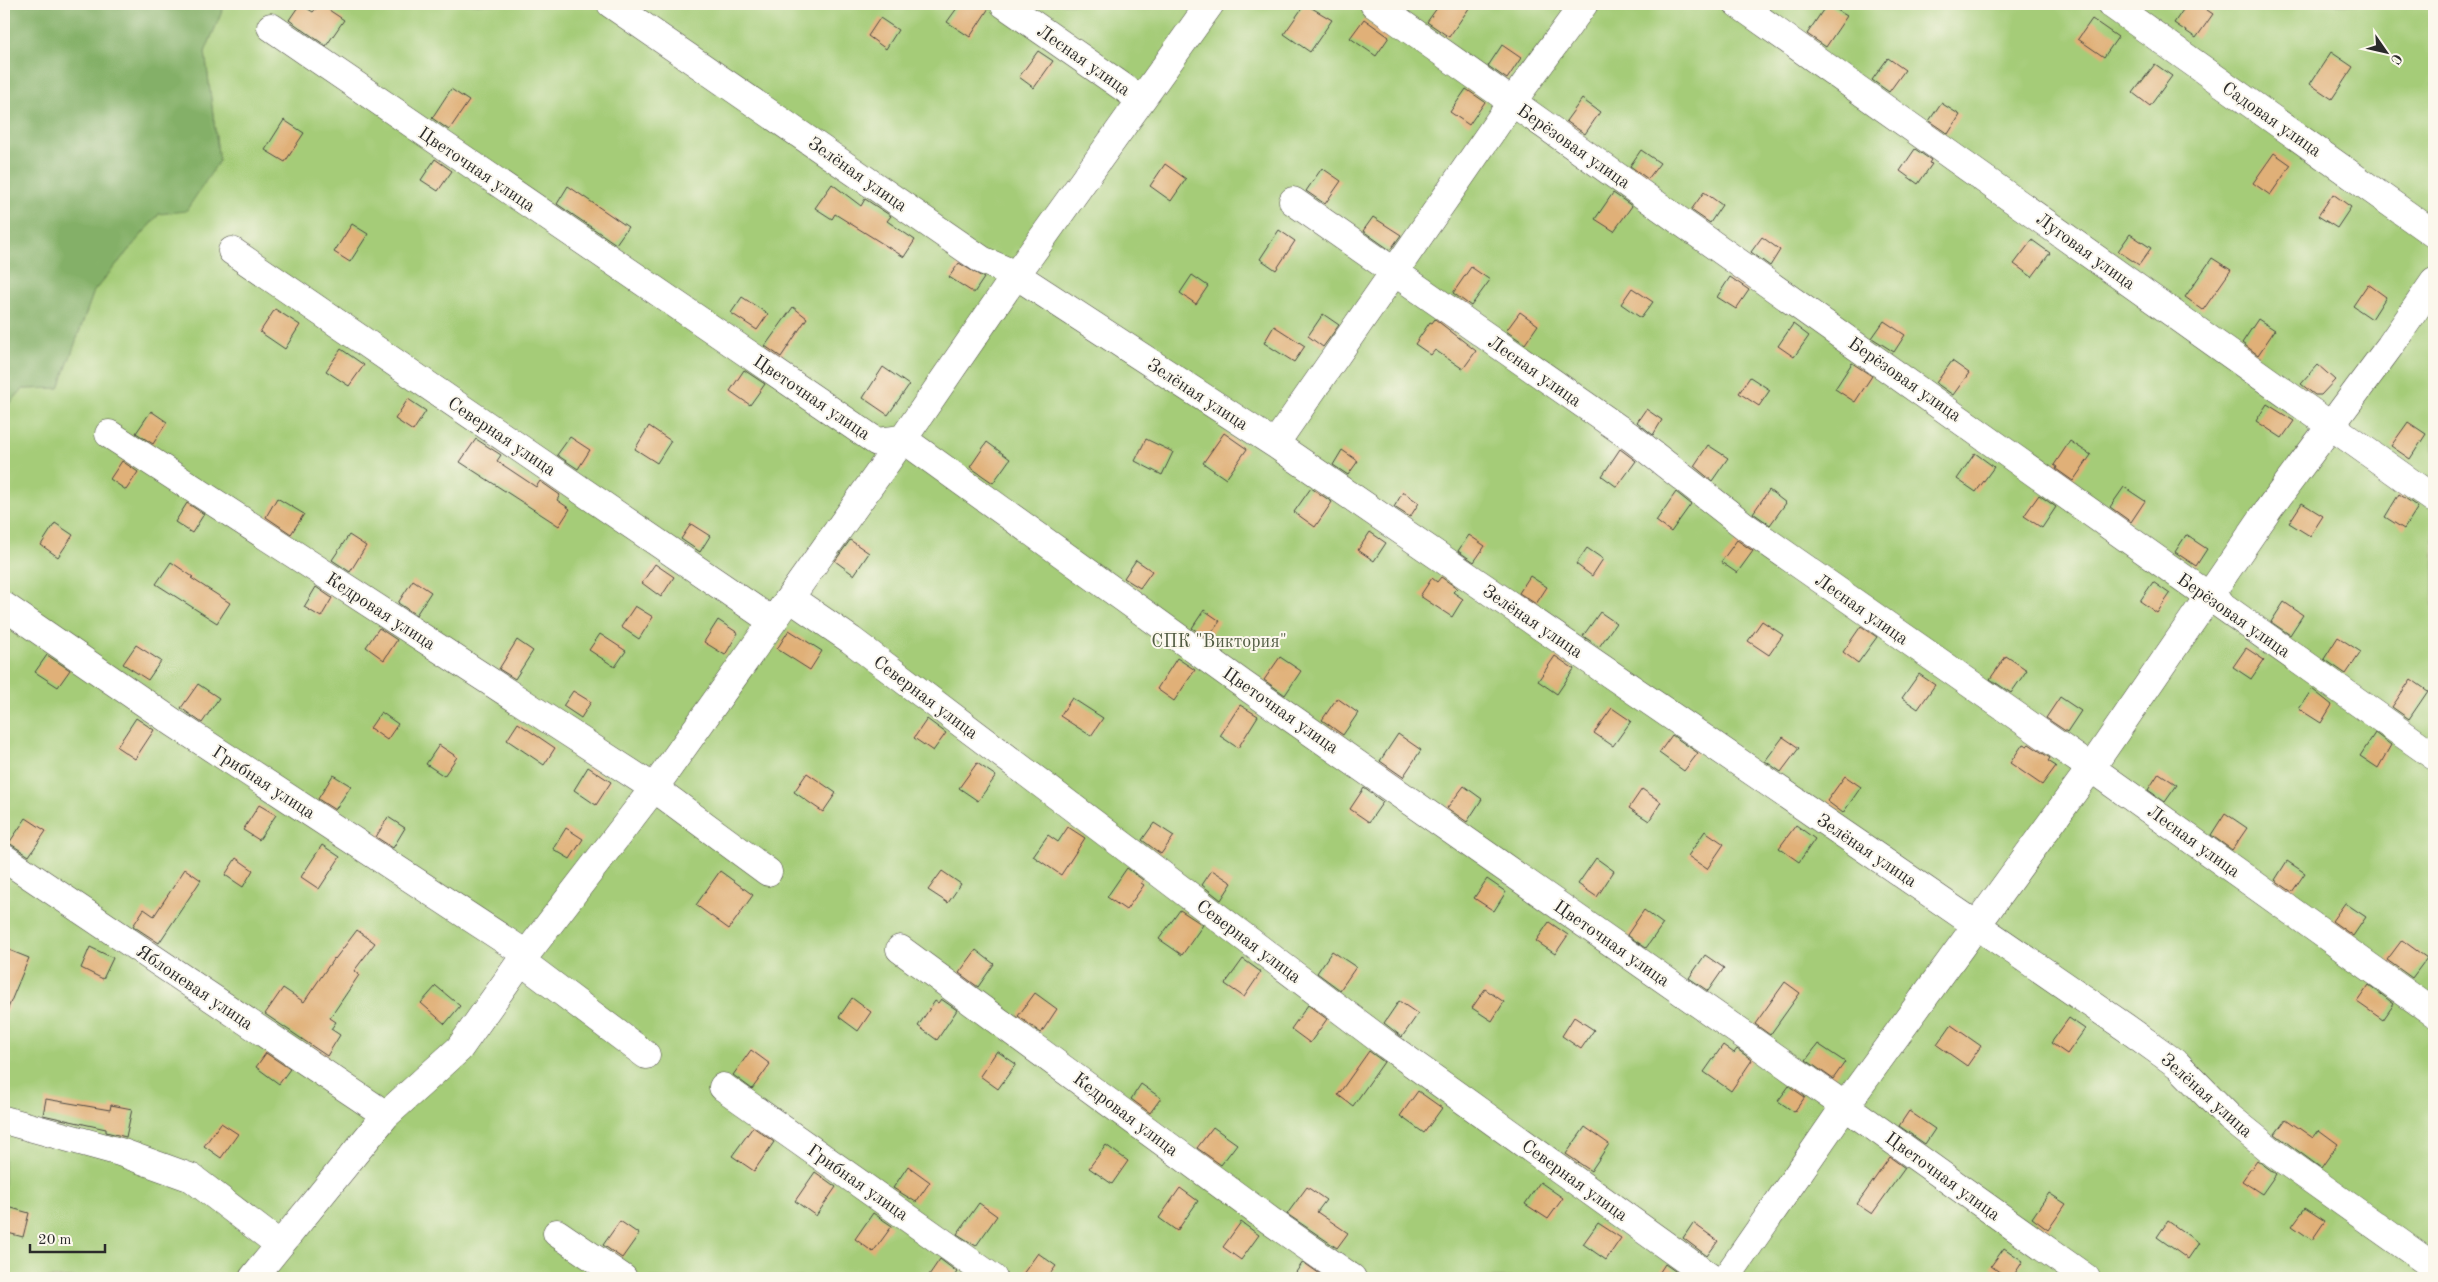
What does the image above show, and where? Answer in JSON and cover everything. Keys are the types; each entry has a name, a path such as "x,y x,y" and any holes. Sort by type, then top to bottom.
{"street":[{"name":"Зелёная улица","path":"611,4 982,260 1016,275 1275,444 1976,924 2178,1064 2229,1117 2274,1153 2434,1267"},
{"name":"Лесная улица","path":"1004,4 1140,100"},
{"path":"253,1278 386,1115 459,1049 524,957 654,788 903,439 1140,100 1210,4"},
{"name":"Берёзовая улица","path":"1374,4 1923,391 2208,597 2434,756"},
{"path":"1275,444 1395,274 1512,102 1584,4"},
{"name":"Луговая улица","path":"1738,4 2434,500"},
{"name":"Садовая улица","path":"2111,4 2434,234"},
{"name":"Цветочная улица","path":"271,27 877,442 903,439 1244,685 1845,1106 2086,1278"},
{"name":"Лесная улица","path":"1293,201 1632,438 1746,527 2091,768 2434,1013"},
{"name":"Северная улица","path":"232,251 772,622"},
{"path":"1726,1278 1845,1106 2091,768 2208,597 2330,426 2390,346 2434,282"},
{"name":"Кедровая улица","path":"109,434 654,788 768,872"},
{"name":"Северная улица","path":"790,598 851,640 1387,1045 1711,1278"},
{"name":"Грибная улица","path":"4,606 524,957 646,1055"},
{"name":"Яблоневая улица","path":"4,858 386,1115"},
{"name":"Кедровая улица","path":"900,949 1272,1222 1352,1278"},
{"name":"Грибная улица","path":"723,1087 993,1278"},
{"path":"4,1120 120,1152 192,1178 280,1245"},
{"path":"557,1233 623,1278"}],"green space":[{"path":"4,4 225,4 205,52 219,161 186,211 159,214 94,291 59,388 23,389 4,409"},
{"name":"СПК \"Виктория\"","path":"225,4 2434,4 2434,1278 4,1278 4,409 23,389 59,388 94,291 159,214 219,161 205,52"}],"building":[{"path":"300,4 313,12 320,4 344,20 326,46 289,20"},
{"path":"960,4 989,4 989,8 970,37 947,22"},
{"path":"1305,4 1332,20 1310,52 1284,34"},
{"path":"1440,4 1472,4 1449,37 1427,22"},
{"path":"1827,4 1847,16 1826,47 1807,34"},
{"path":"2187,4 2198,4 2213,14 2196,38 2174,23"},
{"path":"880,18 898,30 886,49 868,36"},
{"path":"1364,19 1389,37 1376,56 1350,38"},
{"path":"2092,19 2118,37 2104,57 2078,39"},
{"path":"1502,45 1521,58 1507,79 1488,66"},
{"path":"1038,51 1053,61 1034,88 1019,77"},
{"path":"2331,52 2353,67 2332,99 2310,84"},
{"path":"1888,58 1905,70 1889,92 1872,80"},
{"path":"2155,64 2172,76 2150,106 2133,93"},
{"path":"451,89 469,101 449,130 432,118"},
{"path":"1466,89 1485,102 1469,125 1450,112"},
{"path":"1582,99 1600,112 1585,134 1566,121"},
{"path":"1941,103 1960,115 1948,134 1929,121"},
{"path":"284,120 304,133 285,162 265,150"},
{"path":"1915,149 1931,160 1929,163 1932,164 1918,184 1900,171"},
{"path":"1641,150 1660,163 1648,179 1630,166"},
{"path":"2274,153 2291,165 2270,195 2253,183"},
{"path":"435,159 452,171 438,191 421,180"},
{"path":"1165,164 1186,179 1171,201 1150,186"},
{"path":"1322,168 1341,181 1325,204 1306,191"},
{"path":"832,184 861,206 865,199 891,216 887,221 915,240 904,257 835,214 832,219 815,208"},
{"path":"568,186 628,227 616,244 557,204"},
{"path":"1704,192 1722,205 1710,223 1691,210"},
{"path":"1613,193 1632,206 1614,231 1595,219"},
{"path":"2333,194 2351,207 2337,228 2318,216"},
{"path":"1373,217 1401,235 1390,250 1363,231"},
{"path":"352,224 368,234 350,262 334,252"},
{"path":"1279,230 1295,241 1276,270 1260,259"},
{"path":"2130,234 2151,248 2139,265 2118,251"},
{"path":"1762,237 1780,250 1770,266 1751,252"},
{"path":"2032,240 2050,253 2032,277 2014,264"},
{"path":"2212,258 2231,270 2203,310 2185,297"},
{"path":"959,263 984,278 974,293 949,277"},
{"path":"1471,267 1490,280 1471,306 1453,293"},
{"path":"1192,275 1208,286 1196,304 1180,293"},
{"path":"1730,277 1749,290 1736,309 1717,297"},
{"path":"2368,284 2386,297 2372,319 2353,306"},
{"path":"1632,288 1653,302 1641,318 1621,304"},
{"path":"742,297 768,314 757,330 731,313"},
{"path":"793,307 807,318 781,357 765,346"},
{"path":"275,309 300,325 285,349 260,332"},
{"path":"1520,312 1538,325 1525,344 1506,331"},
{"path":"1323,314 1339,325 1323,347 1308,336"},
{"path":"1435,319 1476,351 1463,369 1435,350 1431,355 1415,344 1430,322 1432,323"},
{"path":"2258,319 2275,330 2258,355 2242,343"},
{"path":"1884,321 1905,335 1894,352 1872,338"},
{"path":"1793,324 1809,336 1794,357 1778,346"},
{"path":"1274,326 1305,346 1294,362 1264,343"},
{"path":"341,349 364,365 349,386 326,371"},
{"path":"1952,361 1969,373 1953,395 1936,383"},
{"path":"1852,363 1872,376 1855,402 1835,389"},
{"path":"2318,365 2335,380 2321,395 2315,395 2301,384"},
{"path":"883,367 909,385 888,415 863,398"},
{"path":"744,370 765,384 750,405 730,391"},
{"path":"1750,377 1770,390 1759,406 1739,393"},
{"path":"408,399 426,411 413,431 395,419"},
{"path":"2267,404 2294,421 2282,438 2256,421"},
{"path":"1646,409 1662,420 1653,435 1637,422"},
{"path":"151,411 167,422 153,444 136,433"},
{"path":"2408,422 2426,434 2410,459 2391,446"},
{"path":"649,426 671,441 657,463 635,449"},
{"path":"1224,433 1247,449 1226,479 1203,463"},
{"path":"570,437 590,450 578,469 557,455"},
{"path":"476,439 501,455 497,461 536,487 540,481 560,495 557,500 570,509 559,526 460,462"},
{"path":"1146,439 1173,452 1162,475 1135,461"},
{"path":"2070,441 2091,455 2073,481 2056,469 2057,467 2054,465"},
{"path":"987,442 1010,459 993,483 970,467"},
{"path":"1708,445 1728,458 1712,481 1694,466"},
{"path":"1620,449 1636,461 1617,487 1602,476"},
{"path":"1342,450 1358,461 1348,475 1333,465"},
{"path":"1975,453 1994,467 1976,492 1957,479"},
{"path":"122,461 138,472 126,490 110,479"},
{"path":"2124,487 2145,501 2131,522 2110,507"},
{"path":"1311,488 1332,502 1315,527 1294,512"},
{"path":"1769,490 1786,503 1770,525 1753,513"},
{"path":"1403,492 1419,503 1410,517 1394,507"},
{"path":"1676,492 1691,504 1671,532 1656,521"},
{"path":"2399,494 2418,507 2404,529 2385,517"},
{"path":"2039,495 2056,507 2042,528 2024,516"},
{"path":"277,498 304,514 291,534 266,517"},
{"path":"187,503 204,514 192,533 175,522"},
{"path":"2302,503 2323,516 2310,536 2289,523"},
{"path":"55,523 73,535 58,557 41,545"},
{"path":"691,524 710,536 700,552 681,539"},
{"path":"1370,532 1386,543 1374,561 1358,550"},
{"path":"349,535 366,546 350,572 332,560"},
{"path":"1469,535 1485,546 1474,562 1458,551"},
{"path":"2186,535 2207,549 2196,566 2175,552"},
{"path":"850,540 869,553 854,575 835,561"},
{"path":"1737,540 1753,551 1737,573 1721,562"},
{"path":"1587,548 1603,559 1592,576 1576,564"},
{"path":"1136,560 1152,571 1140,588 1124,578"},
{"path":"171,562 193,577 191,578 230,603 217,623 156,584"},
{"path":"655,564 674,577 661,597 642,583"},
{"path":"1530,576 1547,587 1536,604 1519,593"},
{"path":"1441,577 1457,588 1453,592 1463,599 1452,617 1420,596 1432,578 1437,582"},
{"path":"413,580 431,592 416,615 398,603"},
{"path":"2153,582 2170,594 2157,613 2140,601"},
{"path":"316,587 332,598 321,617 304,607"},
{"path":"2284,602 2303,615 2290,635 2271,622"},
{"path":"635,606 653,617 639,639 621,627"},
{"path":"1204,610 1220,621 1208,638 1192,628"},
{"path":"1600,612 1616,623 1599,647 1583,636"},
{"path":"718,620 738,633 725,655 704,642"},
{"path":"1762,621 1783,635 1769,655 1748,641"},
{"path":"1861,626 1877,637 1858,663 1843,652"},
{"path":"379,628 397,640 384,660 366,647"},
{"path":"789,630 822,651 810,670 777,649"},
{"path":"600,634 626,651 615,667 589,650"},
{"path":"2338,637 2361,652 2346,674 2324,659"},
{"path":"517,640 533,651 515,679 499,669"},
{"path":"136,645 161,661 148,680 123,664"},
{"path":"2246,648 2264,660 2251,679 2233,667"},
{"path":"47,655 70,670 58,687 35,672"},
{"path":"1555,656 1574,669 1557,694 1538,681"},
{"path":"2006,656 2027,670 2011,693 1990,679"},
{"path":"1280,657 1301,671 1285,695 1264,680"},
{"path":"1177,658 1195,670 1174,701 1157,689"},
{"path":"1919,674 1935,685 1918,709 1902,698"},
{"path":"2411,679 2428,691 2409,719 2392,707"},
{"path":"198,684 219,698 202,723 181,708"},
{"path":"2312,689 2332,705 2321,723 2299,709"},
{"path":"573,691 591,702 581,718 563,706"},
{"path":"2060,697 2081,711 2067,732 2046,718"},
{"path":"1072,698 1103,718 1091,736 1060,716"},
{"path":"1337,698 1358,713 1343,735 1322,720"},
{"path":"1240,705 1258,716 1238,748 1220,736"},
{"path":"1612,708 1631,721 1613,746 1594,733"},
{"path":"381,712 398,724 387,740 370,728"},
{"path":"136,718 154,730 135,759 117,747"},
{"path":"927,719 946,733 933,751 914,738"},
{"path":"518,723 555,748 544,765 507,740"},
{"path":"2375,733 2391,745 2378,768 2360,756"},
{"path":"1398,734 1421,750 1403,777 1380,761"},
{"path":"1672,735 1698,753 1684,771 1659,753"},
{"path":"1783,737 1799,748 1781,772 1765,761"},
{"path":"2023,744 2027,746 2029,744 2050,758 2048,761 2056,766 2042,785 2010,763"},
{"path":"439,745 457,757 444,776 426,764"},
{"path":"977,763 996,776 978,801 959,788"},
{"path":"588,767 611,782 596,805 574,790"},
{"path":"807,773 836,793 823,812 794,792"},
{"path":"2159,773 2177,785 2165,802 2148,790"},
{"path":"333,775 351,786 335,810 318,799"},
{"path":"1845,776 1861,787 1843,813 1827,801"},
{"path":"1464,786 1482,799 1467,822 1447,808"},
{"path":"1364,788 1383,802 1369,822 1350,809"},
{"path":"1642,789 1661,802 1649,821 1629,808"},
{"path":"259,805 276,815 259,840 243,830"},
{"path":"2225,813 2247,828 2232,850 2211,835"},
{"path":"388,817 405,828 393,848 376,837"},
{"path":"26,818 46,831 29,856 9,843"},
{"path":"1154,823 1174,836 1161,854 1142,840"},
{"path":"1796,825 1815,839 1799,862 1779,848"},
{"path":"1068,827 1085,838 1061,875 1033,856 1048,835 1058,842"},
{"path":"566,828 583,839 570,859 553,849"},
{"path":"1705,831 1724,844 1707,869 1688,856"},
{"path":"322,845 340,857 319,889 301,877"},
{"path":"236,858 253,870 243,887 225,875"},
{"path":"1596,858 1614,871 1597,897 1578,884"},
{"path":"2287,861 2305,873 2292,892 2275,880"},
{"path":"1127,868 1143,880 1141,883 1144,885 1126,910 1107,897"},
{"path":"185,869 201,880 159,943 133,926 144,909 154,916"},
{"path":"1212,870 1232,883 1221,900 1202,885"},
{"path":"720,871 753,895 729,929 696,905"},
{"path":"942,871 961,884 948,903 928,890"},
{"path":"1487,879 1506,892 1494,911 1474,898"},
{"path":"2345,903 2366,917 2353,936 2332,921"},
{"path":"1180,910 1203,925 1182,955 1159,939"},
{"path":"1644,910 1663,924 1646,948 1627,935"},
{"path":"1549,922 1568,935 1555,954 1536,941"},
{"path":"357,930 375,943 354,971 359,975 330,1018 336,1022 331,1029 340,1035 327,1056 265,1014 283,988 304,1002 334,958"},
{"path":"2402,940 2427,958 2412,978 2387,960"},
{"path":"90,947 113,958 103,979 81,968"},
{"path":"4,948 29,958 4,1018"},
{"path":"976,950 994,964 978,987 959,973"},
{"path":"1332,951 1356,967 1340,990 1317,973"},
{"path":"1705,955 1724,968 1708,991 1689,978"},
{"path":"1243,959 1261,972 1244,997 1225,984"},
{"path":"1785,982 1800,993 1770,1035 1755,1024"},
{"path":"2369,985 2394,1004 2383,1020 2357,1002"},
{"path":"436,986 460,1006 445,1024 421,1003"},
{"path":"1485,989 1504,1002 1492,1021 1472,1008"},
{"path":"1035,993 1057,1009 1041,1033 1018,1016"},
{"path":"852,998 871,1012 858,1031 839,1017"},
{"path":"941,999 957,1010 937,1040 918,1026 935,1001 938,1003"},
{"path":"1399,1001 1418,1014 1402,1037 1384,1023"},
{"path":"1308,1005 1327,1019 1310,1043 1291,1029"},
{"path":"1574,1017 1594,1030 1581,1049 1562,1036"},
{"path":"2069,1018 2085,1029 2067,1054 2051,1043"},
{"path":"1951,1025 1981,1046 1967,1066 1937,1045"},
{"path":"1818,1044 1845,1062 1833,1079 1806,1060"},
{"path":"1723,1045 1734,1053 1737,1049 1752,1060 1731,1091 1704,1072"},
{"path":"751,1050 770,1064 752,1089 733,1075"},
{"path":"997,1051 1016,1064 998,1089 980,1076"},
{"path":"1369,1051 1384,1062 1353,1106 1338,1095"},
{"path":"266,1053 290,1069 279,1084 256,1067"},
{"path":"1141,1084 1161,1098 1150,1113 1131,1099"},
{"path":"1789,1086 1805,1097 1794,1112 1778,1101"},
{"path":"1418,1091 1442,1108 1424,1133 1400,1116"},
{"path":"46,1099 110,1110 111,1105 132,1109 126,1137 106,1132 106,1129 43,1115"},
{"path":"1909,1111 1935,1129 1925,1144 1899,1126"},
{"path":"2286,1119 2313,1138 2319,1130 2338,1144 2321,1168 2275,1134"},
{"path":"221,1123 238,1134 221,1158 204,1146"},
{"path":"753,1127 774,1142 754,1171 732,1156"},
{"path":"1213,1127 1237,1144 1221,1165 1197,1148"},
{"path":"1585,1127 1609,1144 1591,1171 1566,1154"},
{"path":"1106,1145 1128,1161 1112,1184 1089,1168"},
{"path":"1890,1157 1905,1168 1872,1214 1857,1204"},
{"path":"2257,1160 2276,1174 2262,1194 2242,1181"},
{"path":"908,1166 930,1182 916,1202 893,1188"},
{"path":"815,1172 836,1187 816,1216 795,1201"},
{"path":"1540,1182 1563,1198 1548,1219 1525,1204"},
{"path":"1307,1187 1326,1200 1317,1212 1348,1233 1337,1248 1287,1214"},
{"path":"1180,1188 1198,1201 1177,1231 1159,1218"},
{"path":"2049,1193 2066,1204 2048,1230 2032,1218"},
{"path":"979,1203 997,1216 976,1246 957,1234"},
{"path":"8,1207 29,1213 23,1237 4,1232"},
{"path":"2305,1208 2325,1221 2312,1240 2292,1226"},
{"path":"873,1213 892,1226 873,1252 855,1239"},
{"path":"620,1221 639,1234 622,1258 603,1245"},
{"path":"2168,1221 2199,1243 2188,1259 2157,1237"},
{"path":"1241,1222 1259,1235 1241,1260 1223,1247"},
{"path":"1598,1223 1621,1238 1606,1260 1583,1244"},
{"path":"1693,1223 1718,1241 1707,1256 1683,1238"},
{"path":"2004,1248 2023,1261 2012,1278 2008,1278 1991,1266"},
{"path":"1038,1253 1056,1266 1047,1278 1020,1278"},
{"path":"940,1259 957,1272 953,1278 927,1278"},
{"path":"1303,1262 1320,1274 1317,1278 1292,1278"},
{"path":"1665,1264 1685,1278 1656,1278"}]}
